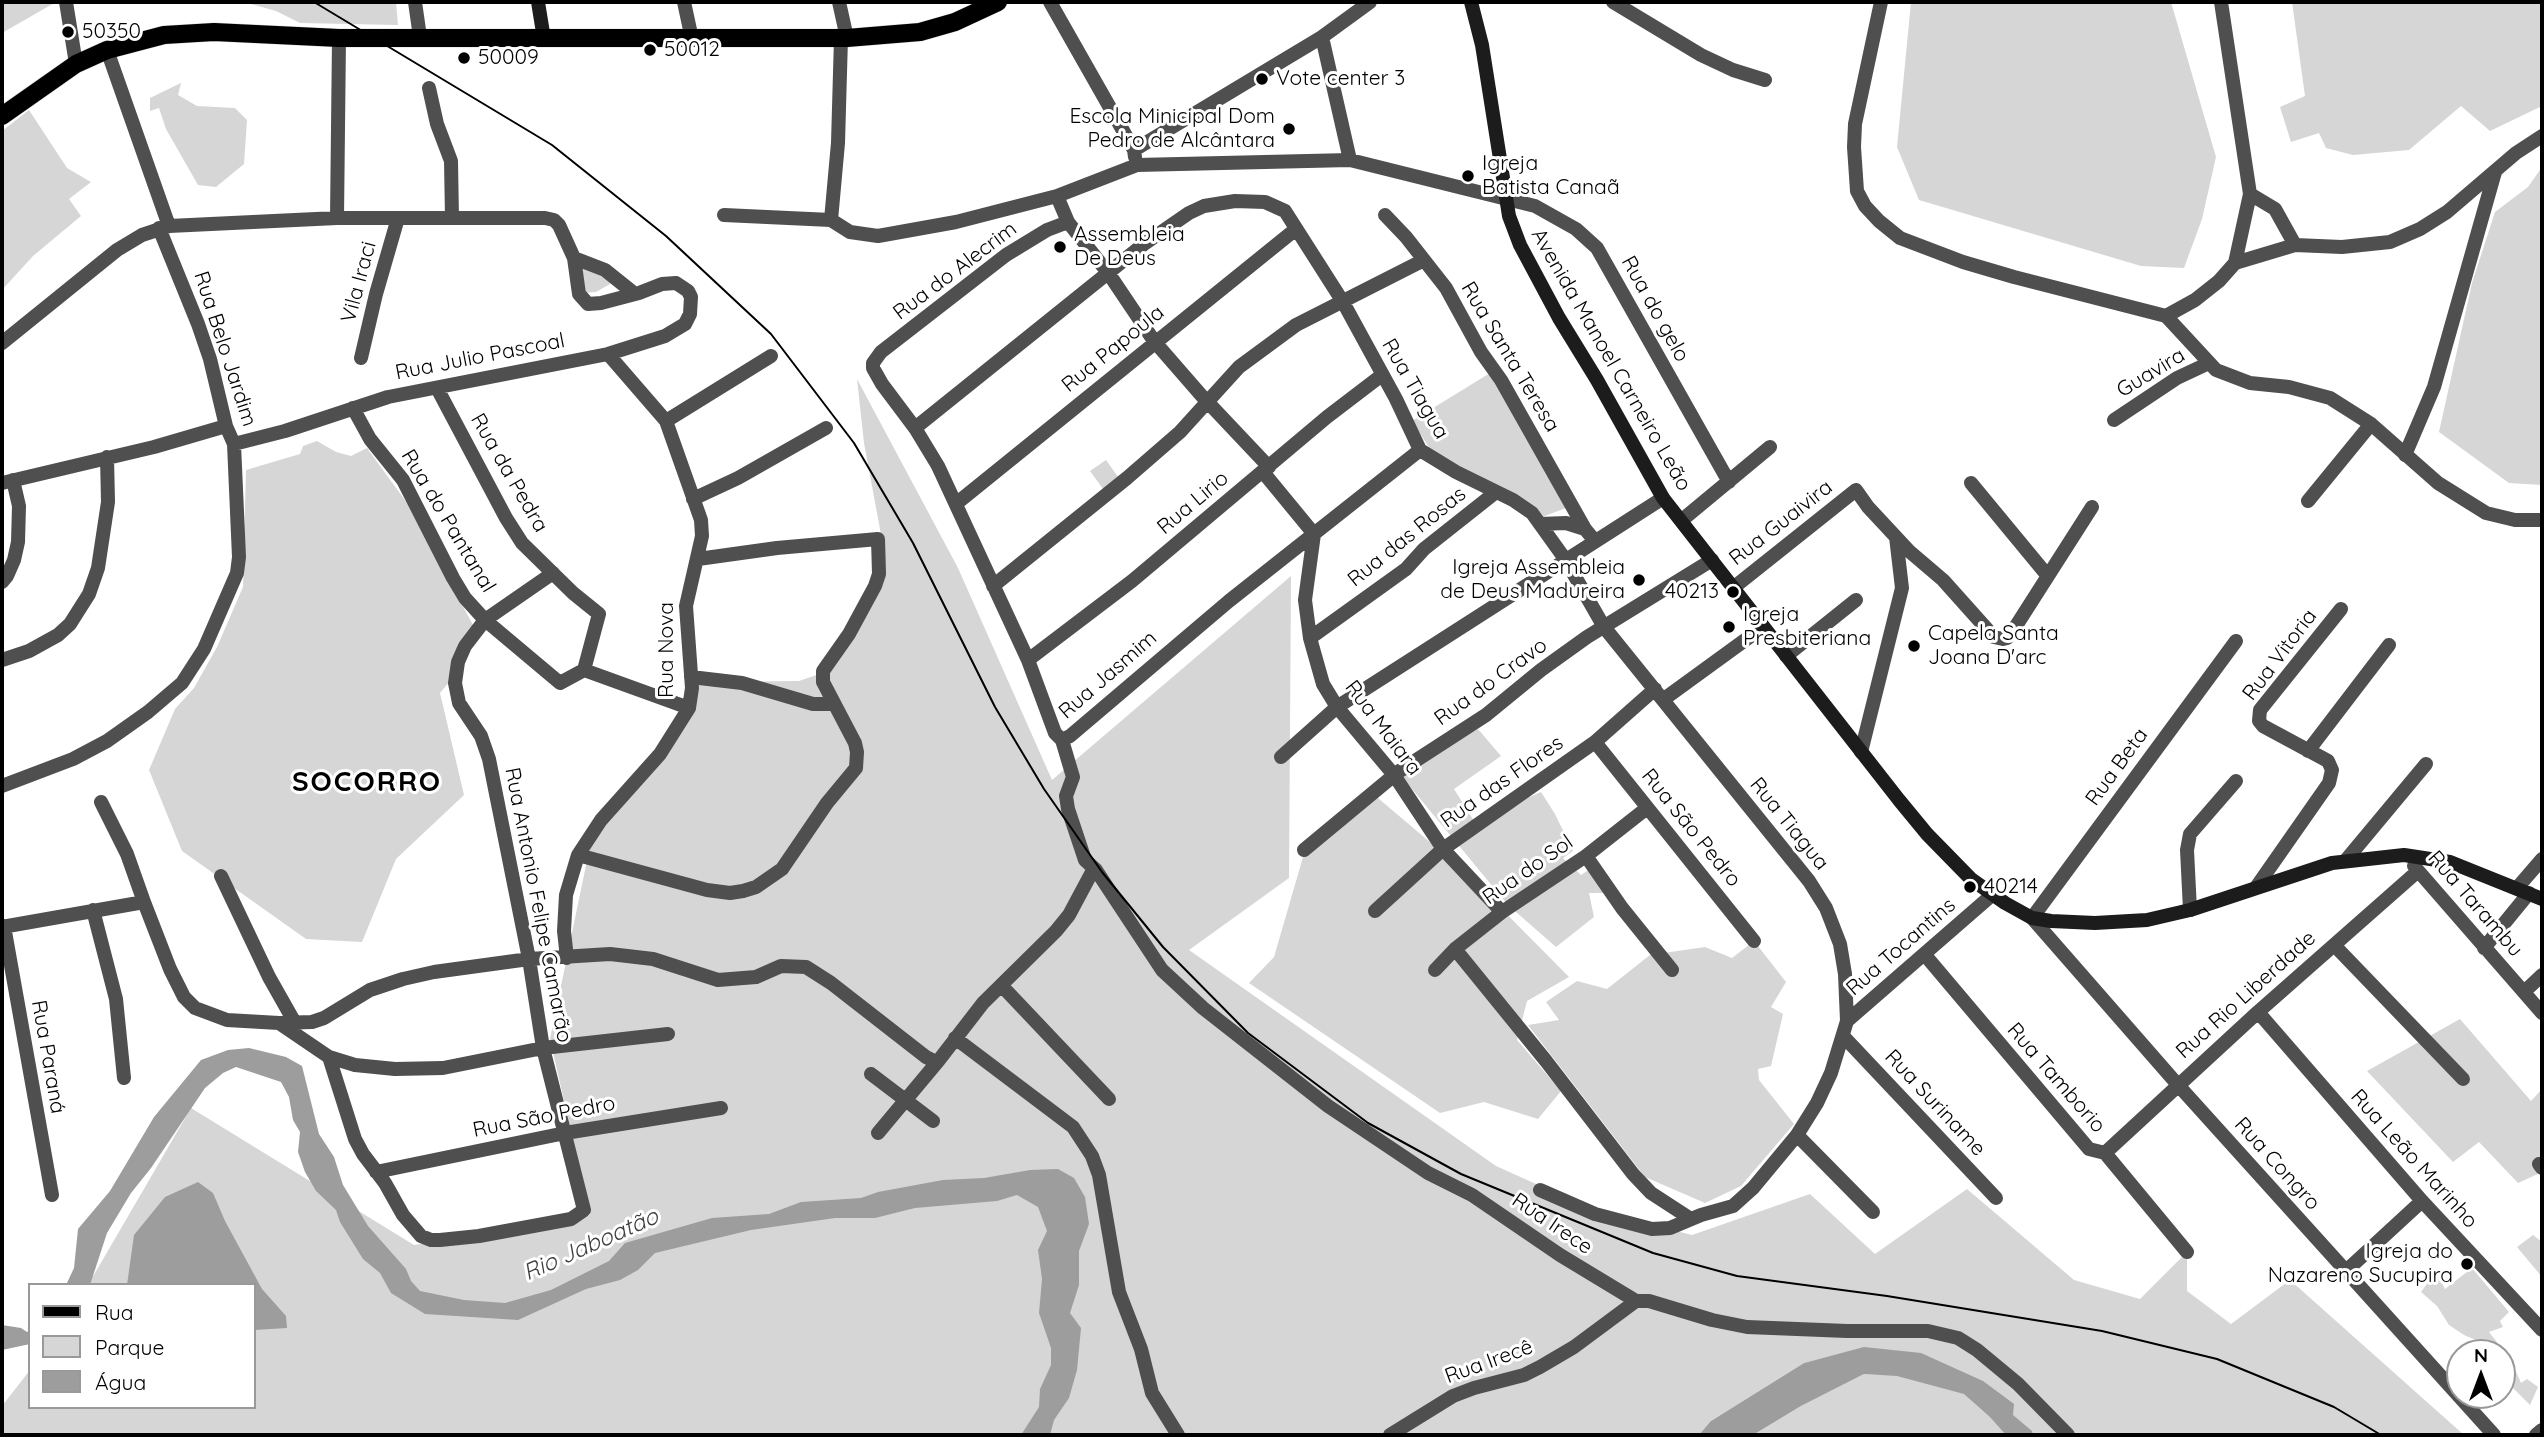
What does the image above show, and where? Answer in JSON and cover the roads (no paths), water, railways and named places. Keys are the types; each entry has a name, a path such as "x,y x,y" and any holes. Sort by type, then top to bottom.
{"main road":[{"path":"538,2 544,38"},
{"path":"2,116 76,64 107,50 164,35 189,32 339,38 844,38 920,32 955,22 998,2"},
{"name":"Avenida Manoel Carneiro Leão","path":"1471,2 1482,45 1505,198 1513,230 1559,318 1663,498 1927,834 1971,879 1992,895 2032,918 2095,923 2147,920 2190,910 2346,860 2404,855 2450,862 2529,893"}],"street":[{"path":"66,2 76,64"},
{"path":"415,2 420,37"},
{"path":"684,2 692,39"},
{"path":"724,215 831,220 844,38 838,2"},
{"path":"1050,2 1134,150 1137,166"},
{"path":"1134,150 1322,37 1370,2"},
{"path":"1613,2 1701,55 1765,80"},
{"path":"1881,2 1856,124 1854,147 1857,191 1865,206 1879,222 1900,238 1963,262 2166,316 2216,370 2250,383 2288,387 2330,398 2371,424 2438,483 2486,513 2515,520 2542,520"},
{"path":"2166,316 2195,300 2219,281 2235,263 2250,194 2221,2"},
{"path":"1322,37 1350,160"},
{"path":"337,218 339,38"},
{"name":"Rua Belo Jardim","path":"2,786 73,759 107,741 148,712 182,683 195,667 237,573 239,557 234,444 226,426 206,348 107,50"},
{"path":"429,88 437,124 451,161 452,218"},
{"path":"2235,263 2295,244 2342,247 2390,242 2420,229 2447,212 2516,153 2542,136"},
{"name":"Rua do gelo","path":"831,220 850,232 878,236 956,222 1057,197 1137,166 1350,160 1535,206 1576,229 1597,248 1729,482"},
{"path":"2405,455 2434,387 2495,172"},
{"path":"2250,194 2275,209 2295,244"},
{"path":"1057,197 1068,222 1109,274 1154,341 1266,469 1314,534"},
{"name":"Rua Tiagua","path":"915,428 1144,244 1189,213 1204,206 1235,201 1265,202 1284,211 1343,302 1420,450 1438,463 1521,504 1540,524 1565,559 1604,627 1802,873 1826,908 1840,944 1845,974 1847,1021"},
{"name":"Rua Santa Teresa","path":"1385,215 1446,288 1585,529"},
{"path":"2,343 117,250 142,235 164,227 337,218 554,220 563,231 574,258 579,294 588,304 635,294"},
{"name":"Vila Iraci","path":"361,358 398,218"},
{"name":"Rua do Alecrim","path":"873,363 881,352 1006,255 1047,230 1068,222"},
{"name":"Rua Papoula","path":"957,503 1154,341 1296,229"},
{"path":"574,258 605,270 635,294"},
{"path":"993,586 1181,432 1239,366 1296,325 1424,260"},
{"name":"Rua Julio Pascoal","path":"234,444 285,431 388,397 608,354 665,336 685,324 690,314 691,298 688,291 676,283 662,284 635,294"},
{"name":"Rua Nova","path":"567,958 565,903 571,872 578,855 601,820 660,754 689,708 691,677 687,606 702,536 701,520 666,421 608,354"},
{"path":"666,421 771,356"},
{"name":"Rua Jasmim","path":"873,363 875,374 915,428 957,503 1028,660 1055,733 1062,740 1229,601 1420,450"},
{"name":"Guavira","path":"2114,420 2177,378 2209,363"},
{"name":"Rua Lirio","path":"1028,660 1132,581 1327,417 1382,375"},
{"name":"Rua da Pedra","path":"437,388 512,526 533,555 599,614 584,670"},
{"name":"Rua do Pantanal","path":"352,408 370,439 403,480 453,578 485,620"},
{"path":"2308,501 2371,424"},
{"path":"2,582 14,560 18,542 19,506 7,481 155,447 226,426"},
{"path":"693,499 738,478 826,428"},
{"path":"1682,520 1770,447"},
{"path":"2,660 29,651 58,635 70,624 89,594 98,568 106,515 107,457"},
{"path":"1971,482 2047,575"},
{"name":"Rua Guaivira","path":"1732,588 1856,490 1896,537"},
{"name":"Rua das Rosas","path":"1310,638 1406,569 1424,549 1496,492"},
{"path":"1280,757 1337,707 1663,498"},
{"path":"1896,537 1950,587 1994,637 2003,639 2007,638 2016,626 2092,507"},
{"path":"1540,524 1566,523 1585,529 1595,541"},
{"name":"Rua Maiara","path":"1314,534 1306,600 1310,638 1317,667 1337,707 1394,775 1443,849 1502,912"},
{"path":"1861,752 1902,587 1896,537"},
{"path":"578,855 717,892 743,891 770,879 782,869 827,803 856,768 855,743 823,682 822,671 849,634 874,586 879,574 878,539 777,548 698,559"},
{"name":"Rua do Cravo","path":"1304,850 1394,775 1486,715 1541,670 1712,560"},
{"path":"553,573 485,620 560,682 584,670 689,708"},
{"path":"1786,656 1856,600"},
{"name":"Rua Vitoria","path":"2258,886 2329,783 2332,770 2328,761 2263,726 2258,716 2341,609"},
{"name":"Rua Antonio Felipe Camarão","path":"376,1172 413,1228 430,1240 479,1236 554,1223 577,1216 584,1210 543,1048 529,959 489,759 481,736 459,703 455,682 458,662 465,646 485,620"},
{"name":"Rua das Flores","path":"1376,911 1443,849 1659,694 1763,627"},
{"name":"Rua Beta","path":"2032,918 2236,641"},
{"path":"2308,751 2389,645"},
{"path":"691,677 742,683 813,704 834,704"},
{"name":"Rua Irece","path":"1062,740 1073,777 1066,796 1068,809 1085,860 1096,870 1162,970 1203,1008 1339,1113 1428,1173 1472,1195 1560,1255 1636,1301 1649,1301 1746,1327 1928,1331 1949,1335 1977,1350 2018,1384 2068,1435"},
{"name":"Rua São Pedro","path":"1595,742 1754,941"},
{"path":"2346,860 2426,764"},
{"path":"2190,910 2187,850 2190,834 2236,781"},
{"path":"101,802 127,854 170,969 184,997 195,1009 227,1020 312,1022 324,1018 370,990 403,979 529,959 610,954 638,956 718,980 756,977 781,966 806,967 926,1056 934,1061 939,1060"},
{"name":"Rua do Sol","path":"1435,970 1455,949 1502,912 1586,856 1647,808"},
{"name":"Rua Tarambu","path":"2404,855 2542,1013"},
{"path":"1586,856 1622,908 1672,970"},
{"path":"2484,948 2529,893 2542,859"},
{"path":"878,1133 1001,985 1056,931 1069,915 1092,872 1096,870"},
{"name":"Rua Rio Liberdade","path":"2105,1153 2418,871"},
{"path":"221,876 269,977 295,1023"},
{"name":"Rua Tocantins","path":"1540,1190 1595,1214 1652,1228 1670,1228 1733,1206 1753,1188 1797,1135 1817,1104 1831,1073 1847,1021 1992,895"},
{"path":"3,926 144,902"},
{"path":"93,910 114,990 124,1078"},
{"name":"Rua Congro","path":"2032,918 2178,1085 2494,1435"},
{"name":"Rua Paraná","path":"3,926 52,1195"},
{"path":"2334,945 2463,1079"},
{"path":"1455,949 1633,1174 1651,1193 1691,1219"},
{"name":"Rua Tamborio","path":"1925,955 2089,1149 2105,1153 2187,1252"},
{"path":"2524,992 2542,975"},
{"path":"1001,985 1109,1100"},
{"name":"Rua Leão Marinho","path":"2258,1013 2422,1201 2542,1330"},
{"path":"279,1023 329,1057 376,1069 443,1068 543,1048 668,1034"},
{"name":"Rua Suriname","path":"1844,1037 1996,1198"},
{"path":"955,1038 1073,1127 1093,1156 1099,1175 1119,1292 1141,1349 1152,1393 1178,1435"},
{"path":"329,1057 355,1139 376,1172"},
{"path":"871,1074 933,1121"},
{"name":"Rua São Pedro","path":"376,1172 565,1133 721,1108"},
{"path":"1797,1135 1873,1212"},
{"path":"2346,1271 2422,1201"},
{"name":"Rua Irecê","path":"1390,1435 1454,1395 1524,1375 1540,1367 1574,1347 1636,1301"},
{"path":"2536,1435 2542,1430"}],"water":[{"path":"249,1048 286,1057 302,1066 319,1134 334,1157 343,1185 368,1226 406,1269 411,1281 420,1291 464,1300 505,1303 551,1290 609,1261 625,1243 712,1218 769,1214 801,1202 861,1198 878,1192 943,1180 1058,1169 1074,1178 1085,1197 1089,1224 1079,1251 1079,1285 1070,1313 1081,1328 1077,1370 1069,1398 1054,1420 1050,1435 1021,1435 1039,1407 1040,1389 1051,1365 1051,1348 1039,1313 1042,1279 1038,1250 1047,1231 1038,1207 1017,1195 997,1201 915,1208 875,1218 835,1218 751,1230 655,1253 638,1270 620,1280 586,1289 518,1320 425,1314 391,1293 380,1273 363,1259 340,1222 336,1210 316,1191 298,1152 300,1132 293,1120 289,1097 281,1082 236,1067 223,1073 205,1088 131,1193 107,1233 91,1283 67,1283 74,1268 78,1229 110,1191 154,1117 201,1060 228,1050"},
{"path":"198,1182 213,1193 262,1289 286,1316 287,1328 256,1330 256,1283 127,1283 134,1235 165,1197"},
{"path":"2,1325 28,1331 28,1344 2,1350"},
{"path":"1864,1347 1921,1353 1983,1381 2014,1404 2013,1415 2032,1431 2033,1435 2006,1435 1964,1394 1897,1376 1864,1374 1801,1406 1753,1435 1699,1435 1711,1421 1804,1363"}],"tram line":[{"path":"314,2 552,145 666,236 771,334 854,443 913,543 995,707 1044,789 1102,872 1163,947 1248,1033 1368,1123 1461,1174 1653,1253 1737,1276 1887,1296 2102,1331 2217,1359 2334,1407 2381,1435"}],"place":[{"name":"50350","path":"68,32"},
{"name":"50012","path":"650,50"},
{"name":"50009","path":"464,58"},
{"name":"Vote center 3","path":"1262,79"},
{"name":"Escola Minicipal Dom Pedro de Alcântara","path":"1289,129"},
{"name":"Igreja Batista Canaã","path":"1468,176"},
{"name":"Assembleia De Deus","path":"1060,247"},
{"name":"Igreja Assembleia de Deus Madureira","path":"1639,580"},
{"name":"40213","path":"1733,592"},
{"name":"Igreja Presbiteriana","path":"1729,627"},
{"name":"Capela Santa Joana D'arc","path":"1914,646"},
{"name":"40214","path":"1970,887"},
{"name":"Igreja do Nazareno Sucupira","path":"2467,1264"}],"district":[{"name":"SOCORRO","path":"367,783"}],"water label":[{"name":"Rio Jaboatão","path":"591,1245"}]}
